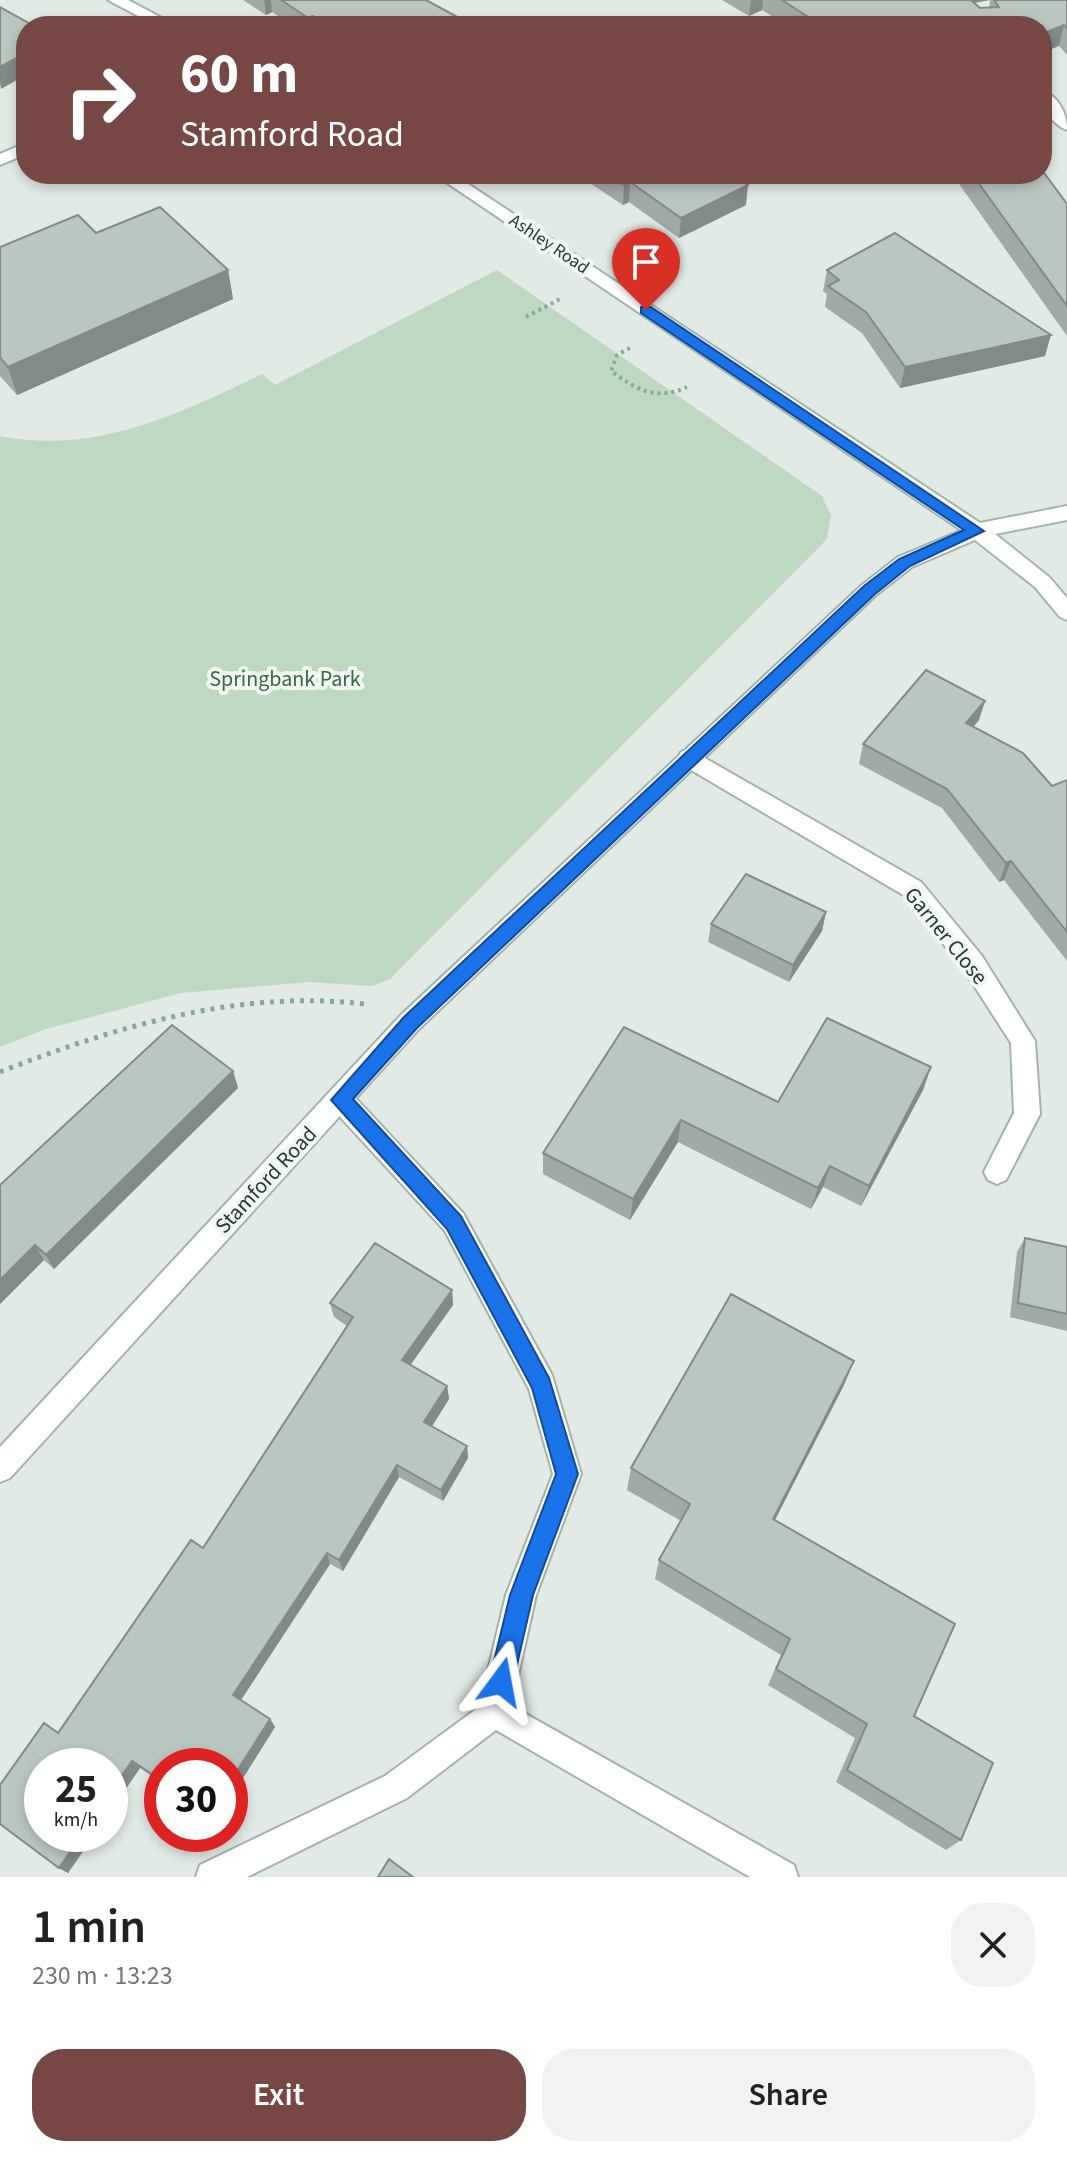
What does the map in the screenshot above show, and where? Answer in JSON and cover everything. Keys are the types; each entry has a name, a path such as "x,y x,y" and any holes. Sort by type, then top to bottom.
{"street":[{"path":"116,0 149,16"},
{"path":"1052,107 1067,125"},
{"name":"Ashley Road","path":"457,184 977,531 1042,582"},
{"path":"977,531 1067,513"},
{"name":"Stamford Road","path":"0,1468 410,1022 869,590 905,562 977,531"},
{"path":"1042,582 1067,593"},
{"path":"1042,582 1067,612"},
{"name":"Garner Close","path":"689,758 913,889 973,963 1023,1041 1027,1114 997,1172"},
{"path":"212,1877 396,1787 494,1712 521,1595 567,1474 542,1385 454,1222 341,1100"},
{"path":"494,1712 782,1877"}],"path":[{"path":"0,1072 93,1035 181,1012 243,1003 361,1003 410,1022"}],"green space":[{"name":"Springbank Park","path":"497,270 822,496 831,516 827,539 390,979 372,986 308,982 181,993 46,1029 0,1047 0,436 69,440 103,435 168,416 262,374 275,385"}],"building":[{"path":"281,0 426,0 456,16 313,16 305,16"},
{"path":"782,0 971,0 980,8 999,7 994,0 1067,0 1067,28 1064,25 1052,30 1052,16 807,16"},
{"path":"0,7 16,16 16,58 0,67"},
{"path":"633,184 748,185 681,218"},
{"path":"979,184 1052,184 1067,204 1067,306"},
{"path":"160,207 228,270 8,367 0,357 0,247 78,215 96,233"},
{"path":"895,233 1051,335 905,367 866,312 828,286 839,280 827,270"},
{"path":"926,670 985,701 966,723 1023,753 1052,786 1067,780 1067,932 1011,861 1006,863 947,789 863,744"},
{"path":"746,874 826,912 793,965 711,924"},
{"path":"827,1018 931,1067 869,1186 830,1166 818,1188 681,1120 633,1199 543,1153 624,1027 778,1102"},
{"path":"172,1025 233,1071 46,1255 35,1245 0,1280 0,1185"},
{"path":"1025,1238 1067,1247 1067,1314 1018,1303"},
{"path":"375,1243 452,1290 402,1360 447,1386 424,1422 467,1446 441,1490 397,1465 339,1560 327,1553 233,1695 270,1719 248,1754 248,1748 144,1748 144,1769 132,1761 128,1767 128,1748 26,1748 44,1723 58,1733 191,1540 203,1548 353,1317 330,1303"},
{"path":"731,1294 854,1361 773,1519 955,1624 914,1716 993,1763 961,1840 847,1770 867,1724 776,1669 790,1639 659,1560 690,1504 631,1468"},
{"path":"24,1751 24,1842 0,1824 0,1785"},
{"path":"38,1852 70,1852 59,1868"},
{"path":"389,1859 413,1877 378,1877"}],"route":[{"path":"501,1682 521,1595 567,1474 542,1385 454,1222 341,1100 410,1022 869,590 905,562 977,531 646,310"}]}
